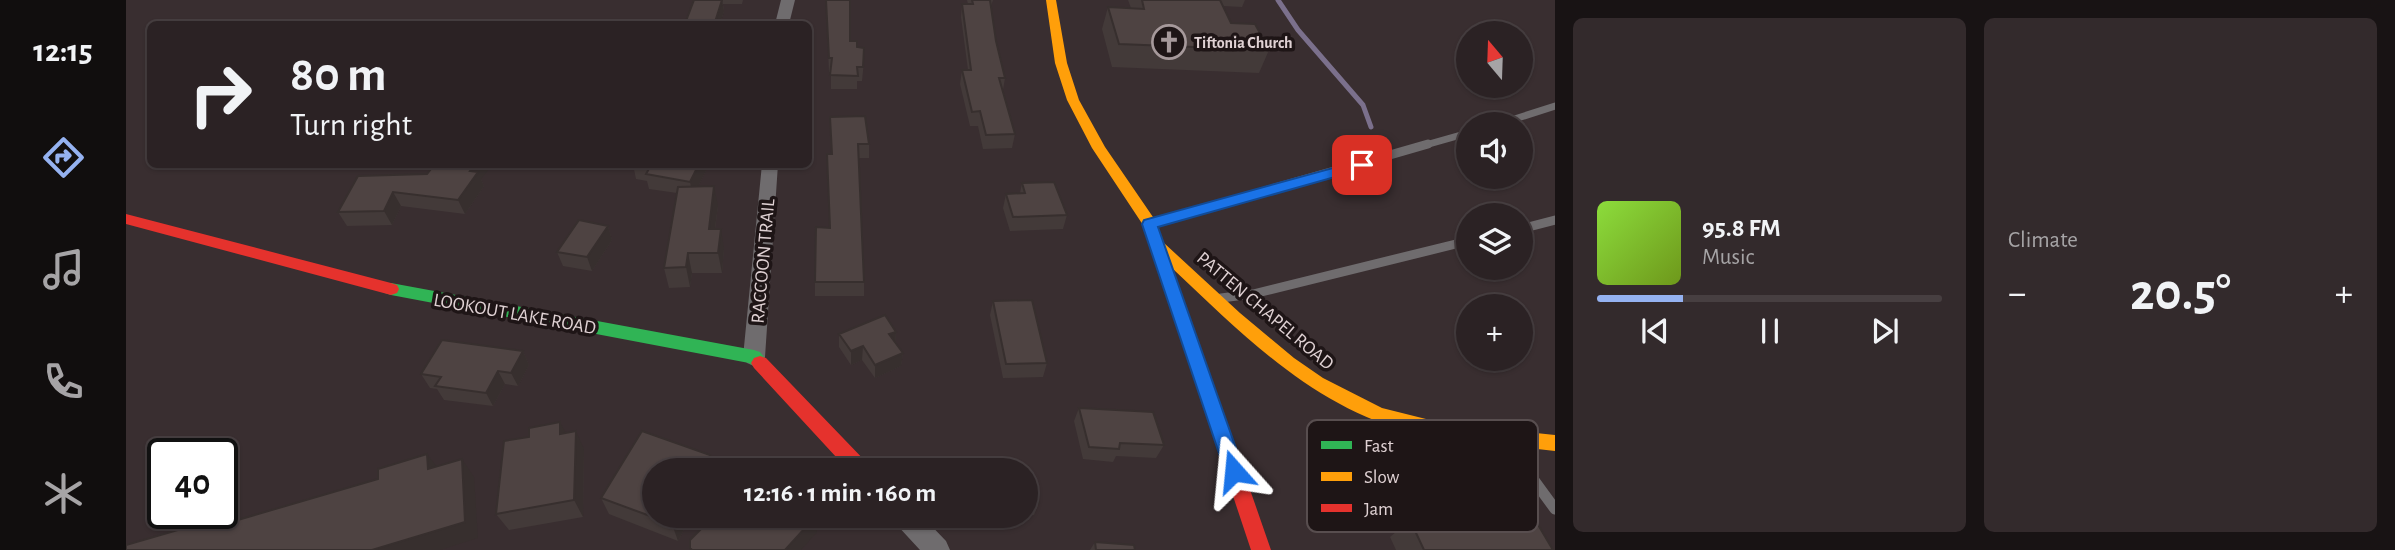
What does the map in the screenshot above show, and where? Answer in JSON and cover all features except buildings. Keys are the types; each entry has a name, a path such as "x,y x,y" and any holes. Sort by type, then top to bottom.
{"street":[{"path":"783,21 788,0"},
{"path":"1051,0 1060,58 1072,98 1093,140 1125,183 1150,224 1261,550"},
{"name":"RACCOON TRAIL","path":"754,357 770,168"},
{"name":"LOOKOUT LAKE ROAD","path":"126,219 401,292 754,357"},
{"name":"PATTEN CHAPEL ROAD","path":"1158,246 1320,385 1359,406 1397,420"},
{"path":"754,357 850,458"},
{"path":"916,528 937,550"}],"lane":[{"path":"1533,113 1555,106"},
{"path":"1150,224 1456,136"},
{"path":"1533,226 1555,220"},
{"path":"1217,299 1253,294 1456,245"},
{"path":"1538,486 1555,509"}],"waterway":[{"path":"1278,0 1298,30 1363,105 1371,127"}],"traffic: fast":[{"path":"391,289 754,357 760,363"}],"traffic: slow":[{"path":"1051,0 1061,63 1073,100 1099,148 1150,224 1213,409"},
{"path":"1159,247 1288,363 1346,400 1395,420"},
{"path":"1538,441 1555,443"}],"traffic: jam":[{"path":"126,219 391,289"},
{"path":"760,363 850,458"},
{"path":"1213,409 1261,550"}],"place":[{"name":"Tiftonia Church","path":"1169,42"}],"route":[{"path":"1234,471 1150,224 1362,165"}]}
